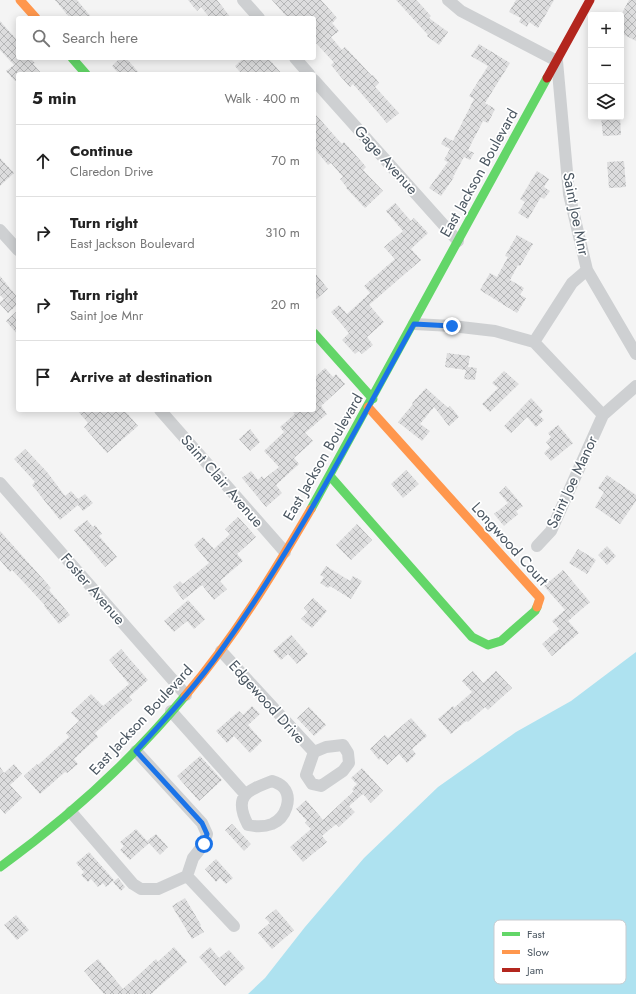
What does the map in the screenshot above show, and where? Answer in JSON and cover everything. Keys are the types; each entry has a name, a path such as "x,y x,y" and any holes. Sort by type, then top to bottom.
{"main road":[{"path":"20,0 34,16"},
{"name":"East Jackson Boulevard","path":"0,867 71,812 136,751 186,695 221,651 285,552 330,476 590,0"},
{"path":"74,60 84,72"},
{"path":"316,335 370,403"},
{"name":"Longwood Court","path":"330,476 472,637 488,645 501,641 535,611 540,598 370,403"}],"street":[{"path":"243,0 257,16"},
{"path":"448,0 461,11 557,61"},
{"path":"297,60 307,72"},
{"name":"Saint Joe Mnr","path":"557,61 569,194 587,270 636,354"},
{"name":"Gage Avenue","path":"316,82 458,241"},
{"path":"0,230 16,248"},
{"path":"534,342 572,283 587,270"},
{"path":"414,324 452,326 495,331 534,342 603,415 636,386"},
{"name":"Saint Clair Avenue","path":"162,412 285,552"},
{"name":"Saint Joe Manor","path":"537,546 551,531 603,415"},
{"name":"Foster Avenue","path":"0,483 186,695"},
{"name":"Edgewood Drive","path":"221,651 314,752"},
{"path":"171,711 245,794"},
{"path":"71,812 133,884 142,889 158,889 187,876 193,858 204,844 207,834 202,823 136,751"},
{"path":"187,876 234,926"}],"water":[{"path":"636,652 636,994 248,994 265,978 305,927 364,858 438,787 516,732 571,701"}],"building":[{"path":"55,0 77,0 90,16 68,16"},
{"path":"188,0 217,0 229,16 208,16 201,7 197,11"},
{"path":"272,0 321,0 337,18 332,23 339,31 331,37 342,50 345,47 372,76 373,75 379,83 375,87 399,113 387,123 353,84 350,87 341,77 331,65 334,62 316,43 316,16 286,16"},
{"path":"396,0 416,0 431,16 429,18 448,32 439,45 427,36 428,35"},
{"path":"516,0 554,0 538,28 529,22 527,27 519,22 521,18 509,12"},
{"path":"629,0 636,0 636,41 624,35 624,12 623,12"},
{"path":"0,21 16,39 16,60 32,60 35,63 33,64 40,72 16,72 15,81 6,71 14,65 0,50"},
{"path":"479,44 510,63 485,103 495,109 488,123 483,121 468,150 474,153 470,160 464,157 454,177 441,196 429,188 448,162 444,160 450,149 441,144 445,137 453,141 474,99 469,96 488,66 471,56"},
{"path":"118,60 128,60 138,72 117,72 112,66"},
{"path":"242,60 270,60 280,72 240,72 235,66"},
{"path":"316,115 342,144 344,142 366,167 363,170 383,191 365,208 346,188 347,187 340,179 343,177 331,163 328,165 316,150"},
{"path":"601,120 620,120 621,135 603,136"},
{"path":"0,158 14,173 0,186"},
{"path":"624,161 626,187 609,188 607,162"},
{"path":"537,171 549,179 544,187 550,191 544,199 541,197 528,219 518,213 525,202 520,199"},
{"path":"395,203 411,221 414,218 428,233 411,249 421,260 369,305 384,322 367,337 373,345 362,354 359,351 355,354 342,340 349,333 331,312 339,305 347,314 370,293 364,286 395,259 384,247 403,231 386,211"},
{"path":"517,235 533,244 520,266 518,265 510,280 524,288 520,295 526,298 517,313 480,290 490,273 497,277 508,257 505,256"},
{"path":"316,274 328,289 316,299"},
{"path":"0,276 16,296 16,306 8,313 0,304 0,302 4,299 0,295"},
{"path":"16,312 16,333 6,321"},
{"path":"447,353 470,356 468,367 477,368 475,380 464,379 466,370 445,367"},
{"path":"325,368 333,377 336,374 345,384 321,406 327,414 305,433 313,441 294,458 299,464 276,485 282,493 266,507 242,478 251,471 258,480 262,476 264,479 279,467 264,451 284,432 280,427 295,414 293,412 316,412 316,376"},
{"path":"504,371 519,384 490,412 482,404 498,388 492,383"},
{"path":"426,388 448,408 450,406 459,417 449,426 434,407 420,424 430,431 422,441 398,422 413,404 412,403"},
{"path":"531,398 543,411 539,415 544,420 536,427 527,417 511,433 504,426"},
{"path":"79,412 126,412 138,426 107,453 84,427 88,423"},
{"path":"558,425 573,443 551,461 544,453 550,447 546,442 551,437 548,433"},
{"path":"250,429 260,442 250,451 239,439"},
{"path":"25,449 47,472 65,496 71,491 78,499 85,494 93,503 83,511 78,505 60,520 32,485 35,482 14,459"},
{"path":"406,470 419,484 403,498 391,484"},
{"path":"607,475 636,495 636,501 620,524 595,507 604,492 598,488"},
{"path":"506,486 523,506 516,511 518,514 504,526 494,514 508,503 499,493"},
{"path":"238,517 256,537 237,554 243,561 220,581 227,589 214,600 202,585 183,600 173,587 180,581 183,584 209,563 194,545 203,537 214,549 230,534 225,529"},
{"path":"87,520 93,527 95,525 102,534 99,536 117,557 105,567 74,530"},
{"path":"357,524 372,540 351,560 336,545"},
{"path":"0,531 51,588 49,590 70,615 59,624 44,606 45,605 12,570 10,572 0,560"},
{"path":"607,546 616,556 607,565 598,555"},
{"path":"578,549 596,560 587,574 569,563"},
{"path":"326,566 350,581 353,576 362,581 351,599 330,586 328,588 320,583 324,577 320,575"},
{"path":"563,570 590,602 568,621 579,633 552,656 542,644 559,629 552,621 565,610 544,586"},
{"path":"313,598 327,611 312,628 301,619 308,612 304,608"},
{"path":"188,600 205,619 194,629 187,621 174,632 164,621"},
{"path":"291,635 308,654 297,664 288,654 281,660 273,651"},
{"path":"121,649 148,680 129,697 132,700 95,733 98,737 74,759 78,764 67,773 65,772 40,794 24,776 69,737 66,733 79,721 71,713 91,694 103,706 129,684 109,660"},
{"path":"473,671 483,683 496,671 512,688 488,710 485,707 451,734 438,719 453,706 454,708 472,692 462,681"},
{"path":"252,706 260,714 248,725 262,741 250,753 234,736 227,743 216,731 239,711 243,715"},
{"path":"309,707 326,725 314,736 297,718"},
{"path":"411,718 427,736 412,749 416,754 407,763 399,754 387,765 381,758 379,760 370,749 385,735 388,738"},
{"path":"200,756 222,780 199,801 177,776"},
{"path":"14,764 22,774 10,785 22,798 5,814 0,808 0,767 4,773"},
{"path":"362,768 383,791 371,803 363,794 349,806 355,812 339,827 336,824 322,836 327,842 303,862 290,847 311,829 305,823 307,821 296,809 306,800 323,820 354,791 352,789 357,784 351,778"},
{"path":"232,824 251,844 244,851 225,830"},
{"path":"136,829 149,843 130,860 120,850 124,846 120,842"},
{"path":"156,834 168,847 160,855 147,841"},
{"path":"89,852 114,880 106,887 103,883 98,887 91,879 88,882 81,875 84,872 76,863"},
{"path":"216,859 233,878 226,884 220,878 216,882 205,869"},
{"path":"118,878 125,887 121,891 113,882"},
{"path":"185,898 204,932 192,939 172,906"},
{"path":"276,909 294,930 272,949 258,933 270,923 265,918"},
{"path":"16,915 29,930 17,940 4,925"},
{"path":"174,947 187,962 151,994 104,994 84,971 98,959 123,989 156,959 158,962"},
{"path":"210,947 219,958 229,950 245,968 225,986 199,957"}],"traffic: fast":[{"path":"74,60 84,72"},
{"path":"311,509 547,78"},
{"path":"316,335 373,399"},
{"path":"330,476 472,637 488,645 501,641 535,611 537,607"},
{"path":"0,867 26,848 98,787 143,743 185,696"}],"traffic: slow":[{"path":"20,0 34,16"},
{"path":"368,407 540,598 537,607"},
{"path":"185,696 220,651 252,605 311,509"}],"traffic: jam":[{"path":"547,78 590,0"}],"route":[{"path":"204,844 207,834 202,823 136,751 186,695 221,651 251,606 330,476 414,324 452,326"}]}
